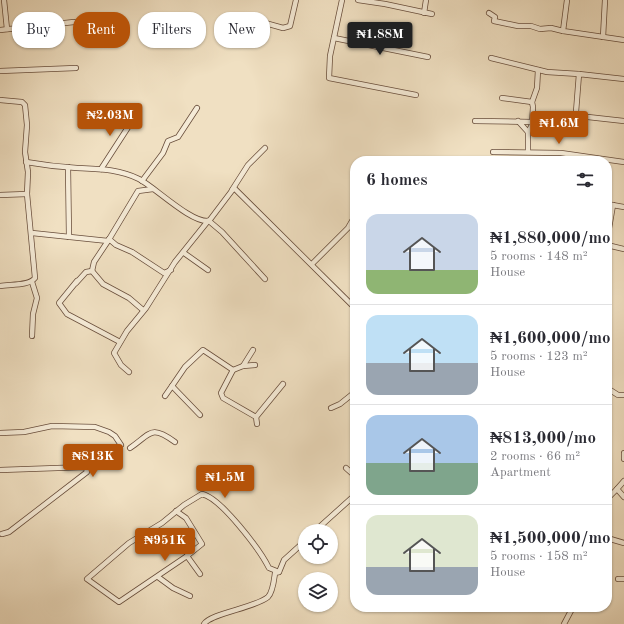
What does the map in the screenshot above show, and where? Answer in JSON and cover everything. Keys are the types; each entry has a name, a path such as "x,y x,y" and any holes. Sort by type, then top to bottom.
{"street":[{"path":"4,0 7,29"},
{"path":"270,24 283,28 290,26 296,0"},
{"path":"342,0 328,76 330,78 416,96"},
{"path":"358,0 385,2 432,14"},
{"path":"424,13 426,0"},
{"path":"563,31 567,0"},
{"path":"603,37 605,0"},
{"path":"489,13 495,17 494,20 518,26 531,26 540,29 551,28 624,40"},
{"path":"0,30 73,22"},
{"path":"334,38 428,57"},
{"path":"491,58 559,74 579,74 624,79"},
{"path":"0,71 76,68"},
{"path":"528,152 528,132 532,122 532,102 537,88 538,70"},
{"path":"579,74 577,115 624,121"},
{"path":"502,98 532,102"},
{"path":"0,100 24,103 27,125 25,138 26,162 28,172 28,194 35,278 32,282 36,298 33,314 32,336"},
{"path":"92,271 94,262 138,191 141,180 163,153 168,141 178,137 197,108"},
{"path":"101,168 136,115"},
{"path":"475,121 532,122"},
{"path":"518,121 528,132"},
{"path":"129,372 121,365 114,353 120,342 172,270 175,262 184,253 232,190 248,165 265,148"},
{"path":"493,152 561,153 582,156"},
{"path":"612,160 624,162"},
{"path":"26,162 68,167 110,169 141,180 176,206 203,221 208,221 222,232 265,279"},
{"path":"68,167 68,237"},
{"path":"232,190 234,188 244,197 268,223 312,264 350,303"},
{"path":"138,191 153,189"},
{"path":"0,195 28,194"},
{"path":"612,206 624,207"},
{"path":"312,264 350,225"},
{"path":"32,233 108,240 164,273 172,270"},
{"path":"612,246 624,249"},
{"path":"184,253 208,270"},
{"path":"92,271 86,272 59,302 67,314 120,342"},
{"path":"92,271 103,284 129,298 143,310"},
{"path":"0,286 32,282"},
{"path":"165,396 185,367 203,350 233,370"},
{"path":"243,366 253,350"},
{"path":"255,365 243,366 233,370 221,394 223,398 256,417"},
{"path":"257,424 256,417 283,384"},
{"path":"172,386 200,415"},
{"path":"612,391 618,395 624,395"},
{"path":"331,408 340,404 350,396"},
{"path":"0,433 24,432 52,426 95,428 105,429 115,436 121,445"},
{"path":"130,448 148,432 157,432 175,442"},
{"path":"624,453 624,459"},
{"path":"0,470 86,467 87,472 9,532 2,534"},
{"path":"346,468 350,472"},
{"path":"612,494 624,481"},
{"path":"617,489 624,497"},
{"path":"176,512 186,518 202,544 187,556 120,602 87,579 129,543 162,523 176,512 202,494 226,511 240,529 247,533 250,542 264,557 269,568 279,572"},
{"path":"323,524 350,500"},
{"path":"612,539 624,543"},
{"path":"204,624 212,617 234,611 268,597 272,590 275,573 279,572 284,560 298,547"},
{"path":"187,556 200,574"},
{"path":"158,577 173,588 190,596"},
{"path":"618,579 624,579"},
{"path":"564,624 570,612"}]}
